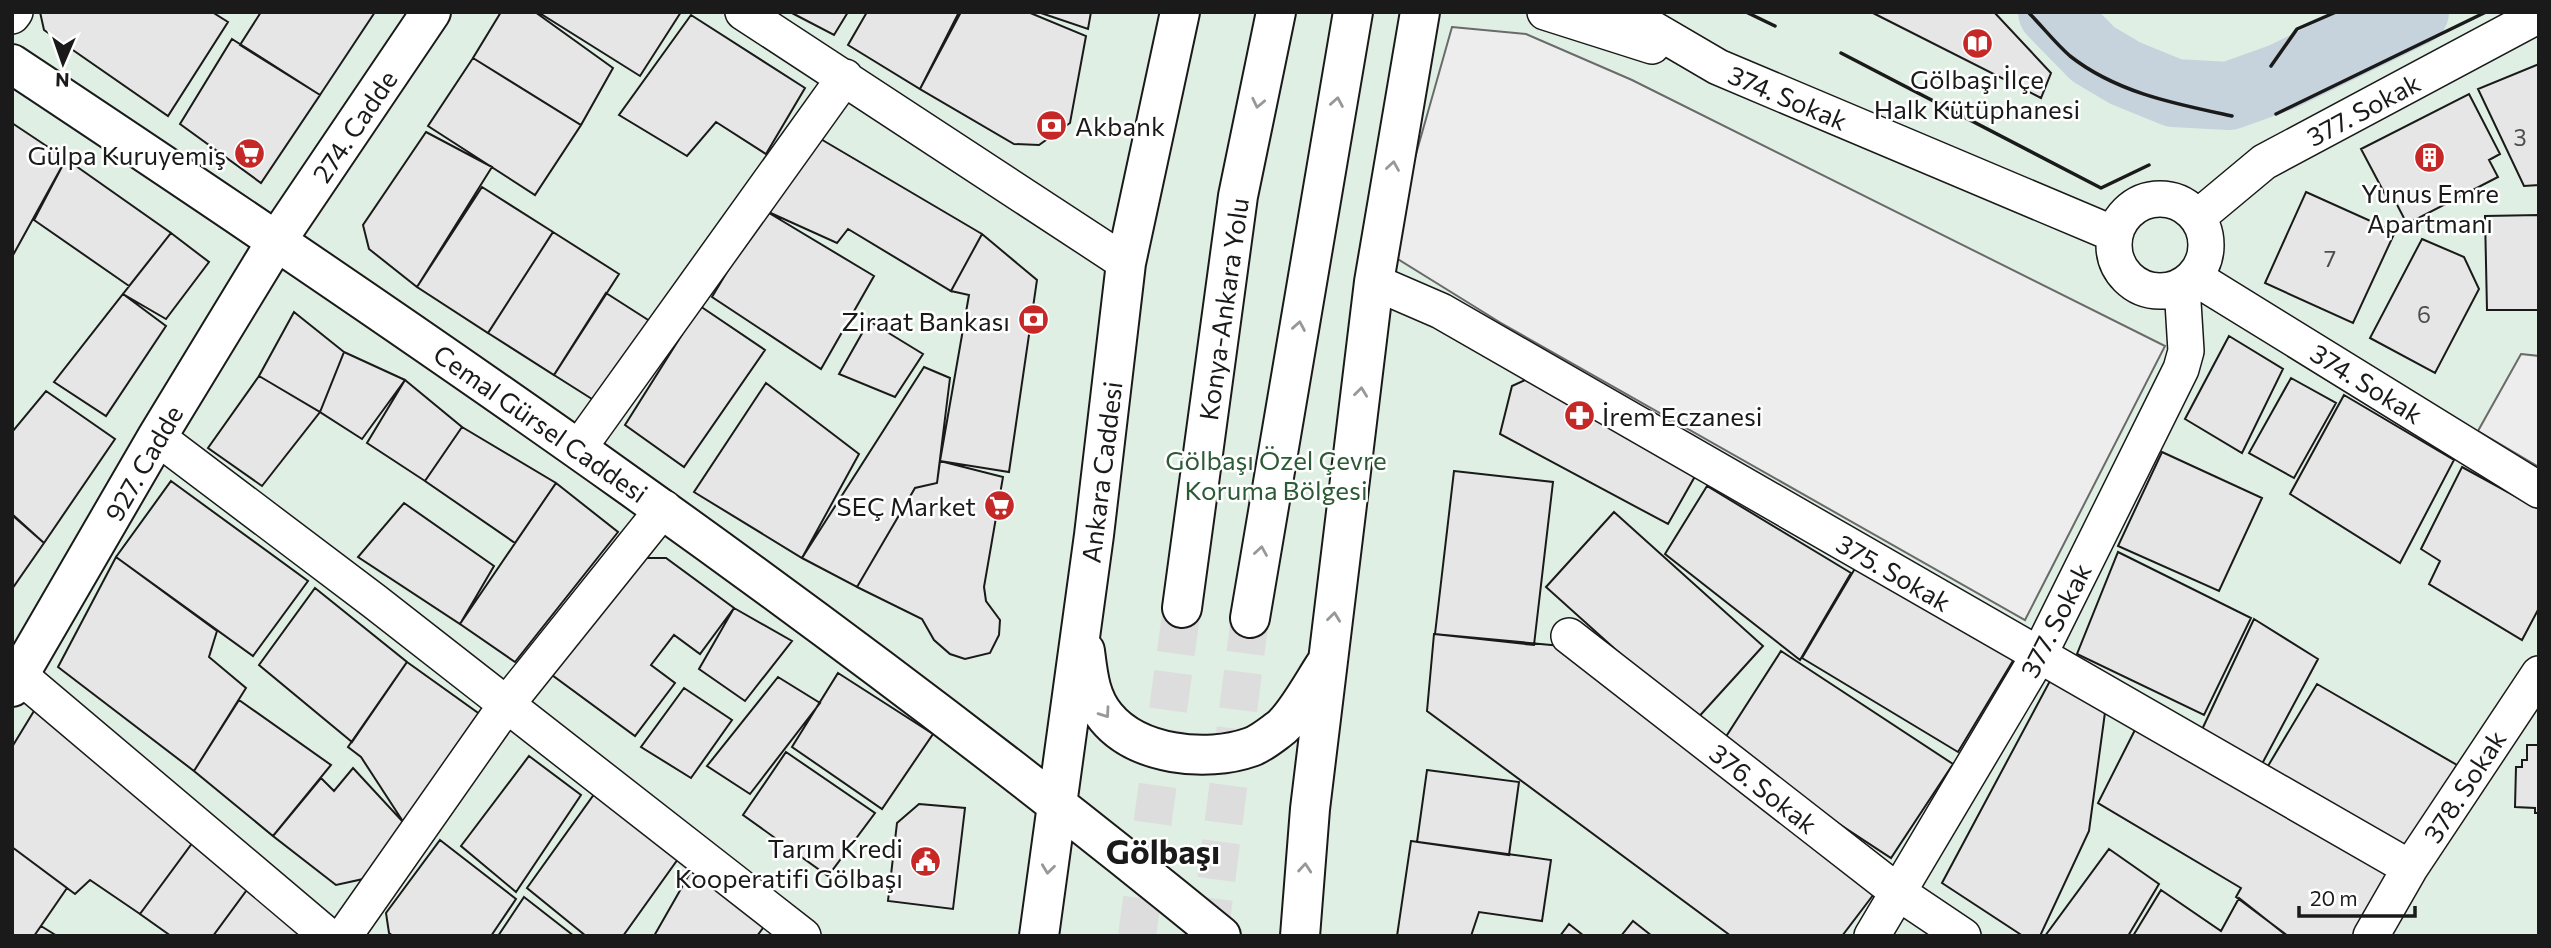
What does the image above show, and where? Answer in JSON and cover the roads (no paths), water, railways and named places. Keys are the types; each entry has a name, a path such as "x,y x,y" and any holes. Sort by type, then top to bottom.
{"main road":[{"name":"274. Cadde","path":"277,240 431,12"},
{"name":"Ankara Caddesi","path":"1040,936 1126,263 1180,12"},
{"name":"Konya-Ankara Yolu","path":"1182,607 1238,197 1276,12"},
{"path":"1250,618 1353,12"},
{"path":"1300,936 1310,809 1374,282 1420,12"},
{"name":"Cemal Gürsel Caddesi","path":"12,64 277,240 664,508 1057,801 1221,936"},
{"name":"927. Cadde","path":"15,677 277,240"},
{"path":"1081,625 1089,687 1104,715 1121,732 1146,744 1192,754 1223,754 1253,747 1281,728 1329,660"}],"street":[{"path":"743,12 1126,263"},
{"path":"1545,12 1718,67"},
{"name":"374. Sokak","path":"1624,12 1718,67 2114,234"},
{"name":"377. Sokak","path":"2198,217 2264,162 2539,15"},
{"path":"578,449 845,77"},
{"path":"2160,198 2175,201 2198,217 2206,234 2207,251 2188,281 2168,291 2153,291 2138,287 2126,277 2113,249 2114,234 2120,220 2144,201 2160,198"},
{"name":"374. Sokak","path":"2188,281 2539,490"},
{"name":"377. Sokak","path":"1872,936 2039,655 2181,369 2186,351 2188,281"},
{"name":"375. Sokak","path":"1374,282 1441,311 2410,868"},
{"path":"157,438 803,936"},
{"path":"344,936 506,705 664,508"},
{"name":"376. Sokak","path":"1569,636 1899,893 1963,936"},
{"name":"378. Sokak","path":"2371,936 2410,868 2539,674"},
{"path":"15,677 328,936"}],"waterway":[{"path":"2052,12 2093,54 2125,73 2174,93 2229,96 2282,77 2415,12"}],"tunnel":[{"path":"1137,936 1182,608"},
{"path":"1209,936 1250,618"}],"place":[{"name":"Gölbaşı İlçe Halk Kütüphanesi","path":"1977,43"},
{"name":"Akbank","path":"1052,125"},
{"name":"Gülpa Kuruyemiş","path":"249,154"},
{"name":"Yunus Emre Apartmanı","path":"2430,157"},
{"name":"Ziraat Bankası","path":"1033,320"},
{"name":"İrem Eczanesi","path":"1579,415"},
{"name":"SEÇ Market","path":"999,505"},
{"name":"Tarım Kredi Kooperatifi Gölbaşı","path":"926,862"}],"district":[{"name":"Gölbaşı","path":"1163,850"}],"park label":[{"name":"Gölbaşı Özel Çevre Koruma Bölgesi","path":"1276,474"}]}
